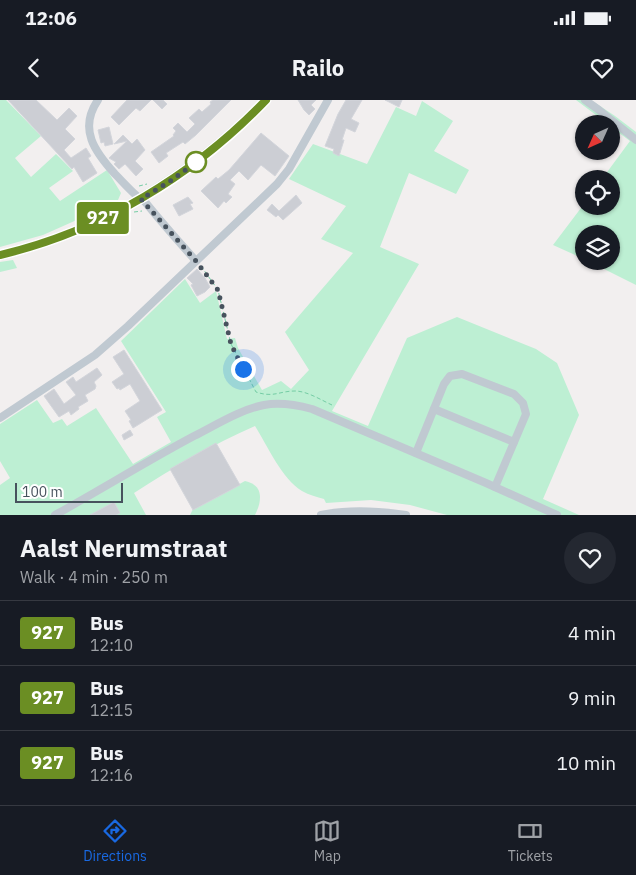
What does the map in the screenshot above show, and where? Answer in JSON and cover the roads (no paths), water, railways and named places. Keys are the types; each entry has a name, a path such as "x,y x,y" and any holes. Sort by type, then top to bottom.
{"main road":[{"path":"0,255 77,230 141,199 198,161 237,129 266,100"}],"street":[{"path":"98,100 90,116 89,126 94,149 196,261"},
{"path":"0,418 95,355 277,184 289,169 328,100"},
{"path":"585,100 636,140"},
{"path":"416,453 446,380 450,376 462,374 514,394 523,403 526,411 495,487"},
{"path":"55,515 236,415 264,405 289,404 312,409 557,515"},
{"path":"434,409 514,442"},
{"path":"321,515 364,511 406,515"}]}
